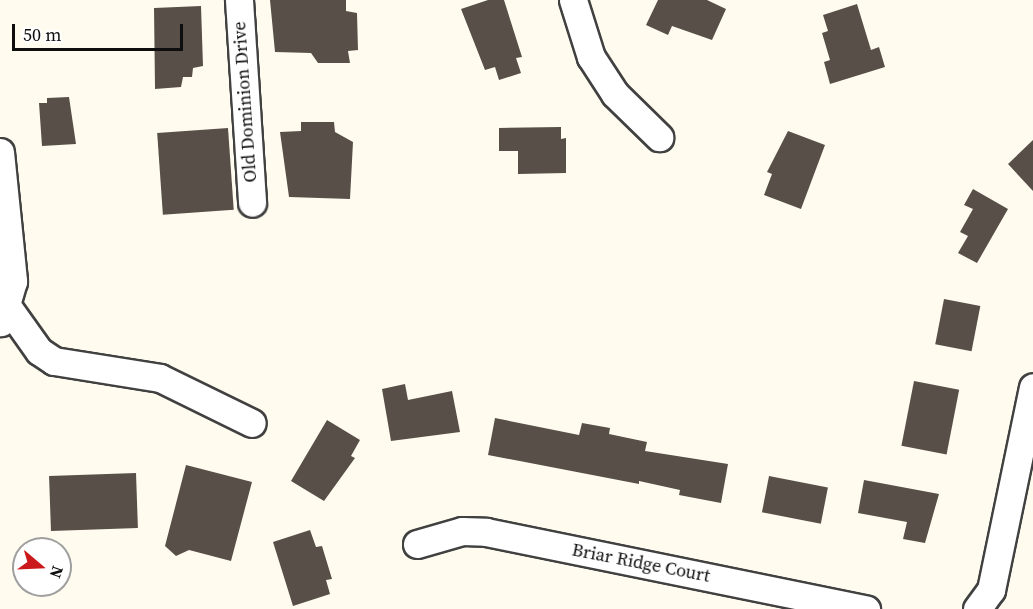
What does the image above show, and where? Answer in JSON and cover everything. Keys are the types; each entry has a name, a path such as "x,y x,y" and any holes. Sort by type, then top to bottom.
{"street":[{"name":"Old Dominion Drive","path":"238,0 252,203"},
{"path":"573,0 591,57 615,94 659,136"},
{"path":"0,152 13,281 3,314 39,351 54,361 160,378 252,423"},
{"path":"982,608 992,590 1033,387"},
{"name":"Briar Ridge Court","path":"417,544 462,531 486,532 866,609"}],"building":[{"path":"270,0 346,0 346,11 357,13 358,50 348,51 350,63 318,63 311,53 275,52"},
{"path":"488,0 504,0 522,57 516,58 521,73 499,80 495,67 485,70 461,9"},
{"path":"658,0 707,0 726,9 712,40 672,26 668,35 646,25"},
{"path":"857,4 871,50 879,47 885,67 830,84 824,62 830,60 822,33 828,31 823,15"},
{"path":"201,6 203,66 193,68 192,77 183,77 181,87 155,89 154,8"},
{"path":"69,97 76,144 42,146 39,103 47,103 47,98"},
{"path":"301,122 334,122 335,132 353,142 350,199 289,197 280,132 301,131"},
{"path":"561,127 561,139 566,138 566,173 518,174 518,151 499,151 499,128"},
{"path":"228,128 234,210 163,215 157,133"},
{"path":"788,131 825,145 801,209 764,195 772,174 767,172"},
{"path":"1033,140 1033,191 1008,164"},
{"path":"973,189 1008,209 977,263 958,253 968,236 960,232 973,209 964,205"},
{"path":"944,299 980,306 972,351 935,344"},
{"path":"914,381 959,390 947,455 901,446"},
{"path":"405,384 408,400 452,391 460,432 391,441 382,389"},
{"path":"495,418 579,435 582,423 610,428 609,434 647,442 645,451 728,464 721,503 679,495 680,490 639,481 639,484 488,455"},
{"path":"327,420 360,440 351,456 355,458 324,501 291,481"},
{"path":"186,465 252,482 231,561 189,550 176,556 165,546"},
{"path":"136,473 138,528 51,531 49,476"},
{"path":"769,476 828,487 821,524 762,512"},
{"path":"864,480 939,494 925,543 903,539 907,522 858,513"},
{"path":"310,530 316,547 322,546 332,579 326,580 330,594 293,606 273,542"}]}
